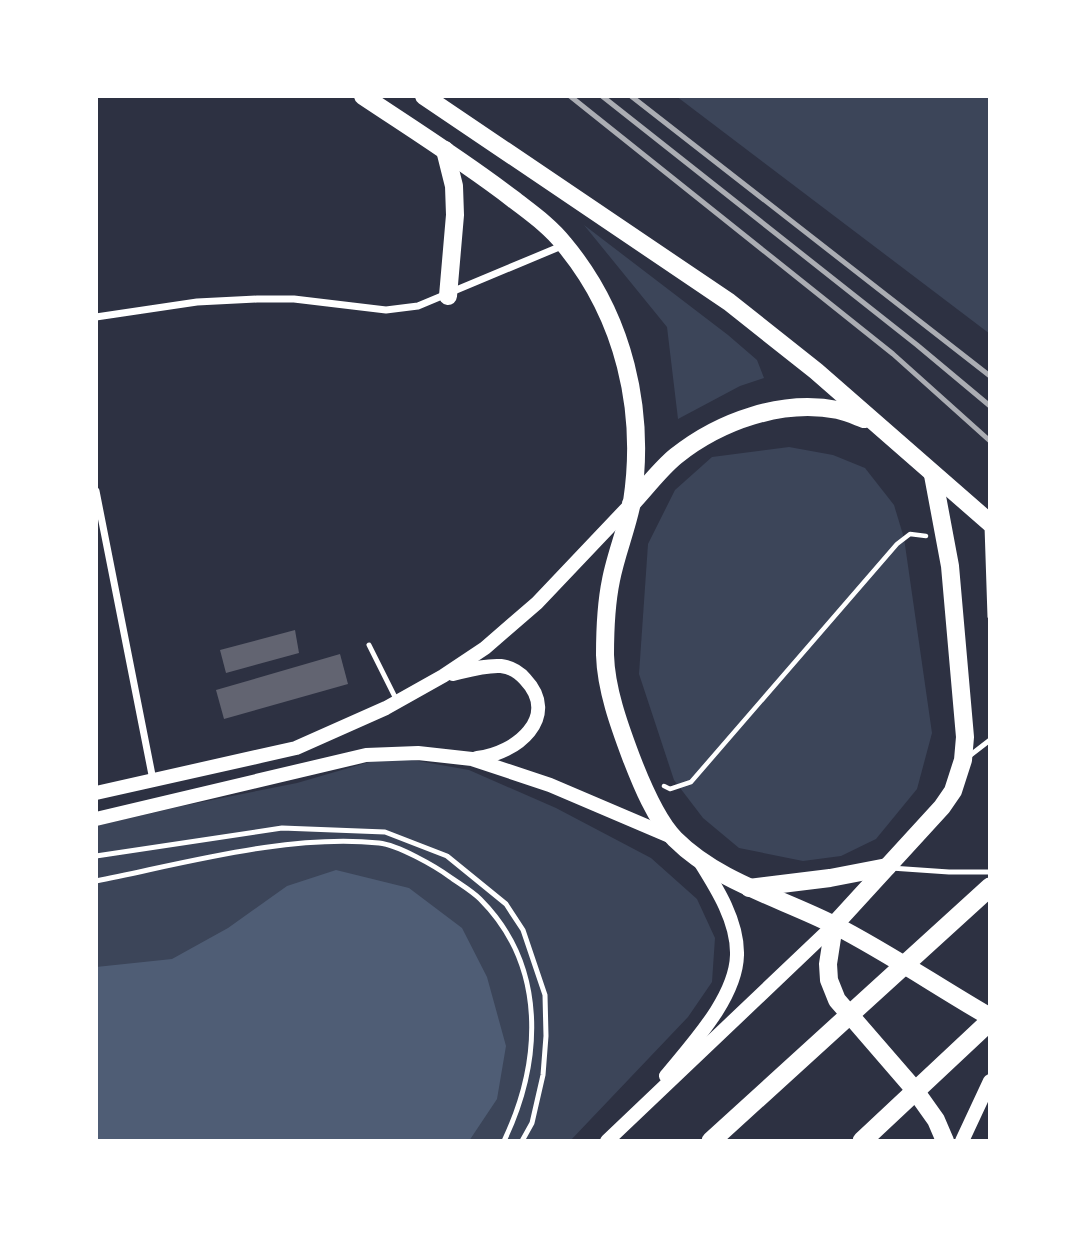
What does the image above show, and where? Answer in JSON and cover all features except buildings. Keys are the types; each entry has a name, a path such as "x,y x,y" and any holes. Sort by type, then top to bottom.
{"highway":[{"path":"711,1141 990,887"},
{"path":"862,1141 990,1019"}],"main road":[{"path":"363,96 445,150 538,218 565,244 593,285 617,334 626,362 636,424 636,461 631,504 611,580 605,658 617,720 637,773 673,838"},
{"path":"424,96 729,302 816,371 988,522"},
{"path":"445,150 454,186 448,296"},
{"path":"96,793 296,748 398,702 443,676 485,648 537,603 675,457 709,433 751,415 796,408 838,410 871,421"},
{"path":"607,1141 834,925 942,807 957,782 965,737 950,566 933,475"},
{"path":"96,819 366,755 418,753 472,759 494,757 511,747 533,727 540,708 532,687 519,673 504,666 483,667 443,676"},
{"path":"472,759 550,785 673,838 698,858 749,887 834,925 990,1019"},
{"path":"635,1115 707,1024 730,984 737,955 733,928 721,895 698,858"},
{"path":"749,887 830,878 887,867"},
{"path":"834,925 828,964 829,980 837,1000 914,1089 936,1120 945,1141"},
{"path":"962,1141 990,1081"}],"street":[{"path":"96,317 197,302 257,299 295,299 386,310 418,306 448,296 565,244"},
{"path":"96,491 153,781"}],"lane":[{"path":"988,522 990,617"},
{"path":"369,646 398,702"},
{"path":"963,760 990,740"},
{"path":"96,856 282,828 385,832 447,856 506,904 523,930 545,995 543,1075 532,1123 522,1141"},
{"path":"96,881 287,844 382,843 432,864 479,898 504,928 521,961 531,1002 531,1049 525,1087 504,1141"},
{"path":"887,867 990,872"}],"path":[{"path":"637,773 670,789 691,782 897,544 910,534 944,538"}],"shaded area":[{"path":"676,96 990,96 990,334"},
{"path":"584,225 728,335 757,360 764,378 740,386 678,419 667,327"},
{"path":"789,447 833,455 865,468 894,505 904,538 932,733 917,789 876,839 841,856 803,861 739,848 703,818 674,780 639,674 648,544 675,490 712,457"},
{"path":"390,756 469,770 556,808 651,858 697,899 715,938 712,982 688,1017 570,1141 96,1141 96,826 297,783"},
{"path":"336,870 409,888 462,928 487,977 506,1046 497,1099 469,1141 96,1141 96,967 172,959 228,928 287,886"}],"railway":[{"path":"570,96 893,354 990,441"},
{"path":"602,96 990,406"},
{"path":"631,96 990,376"}]}
